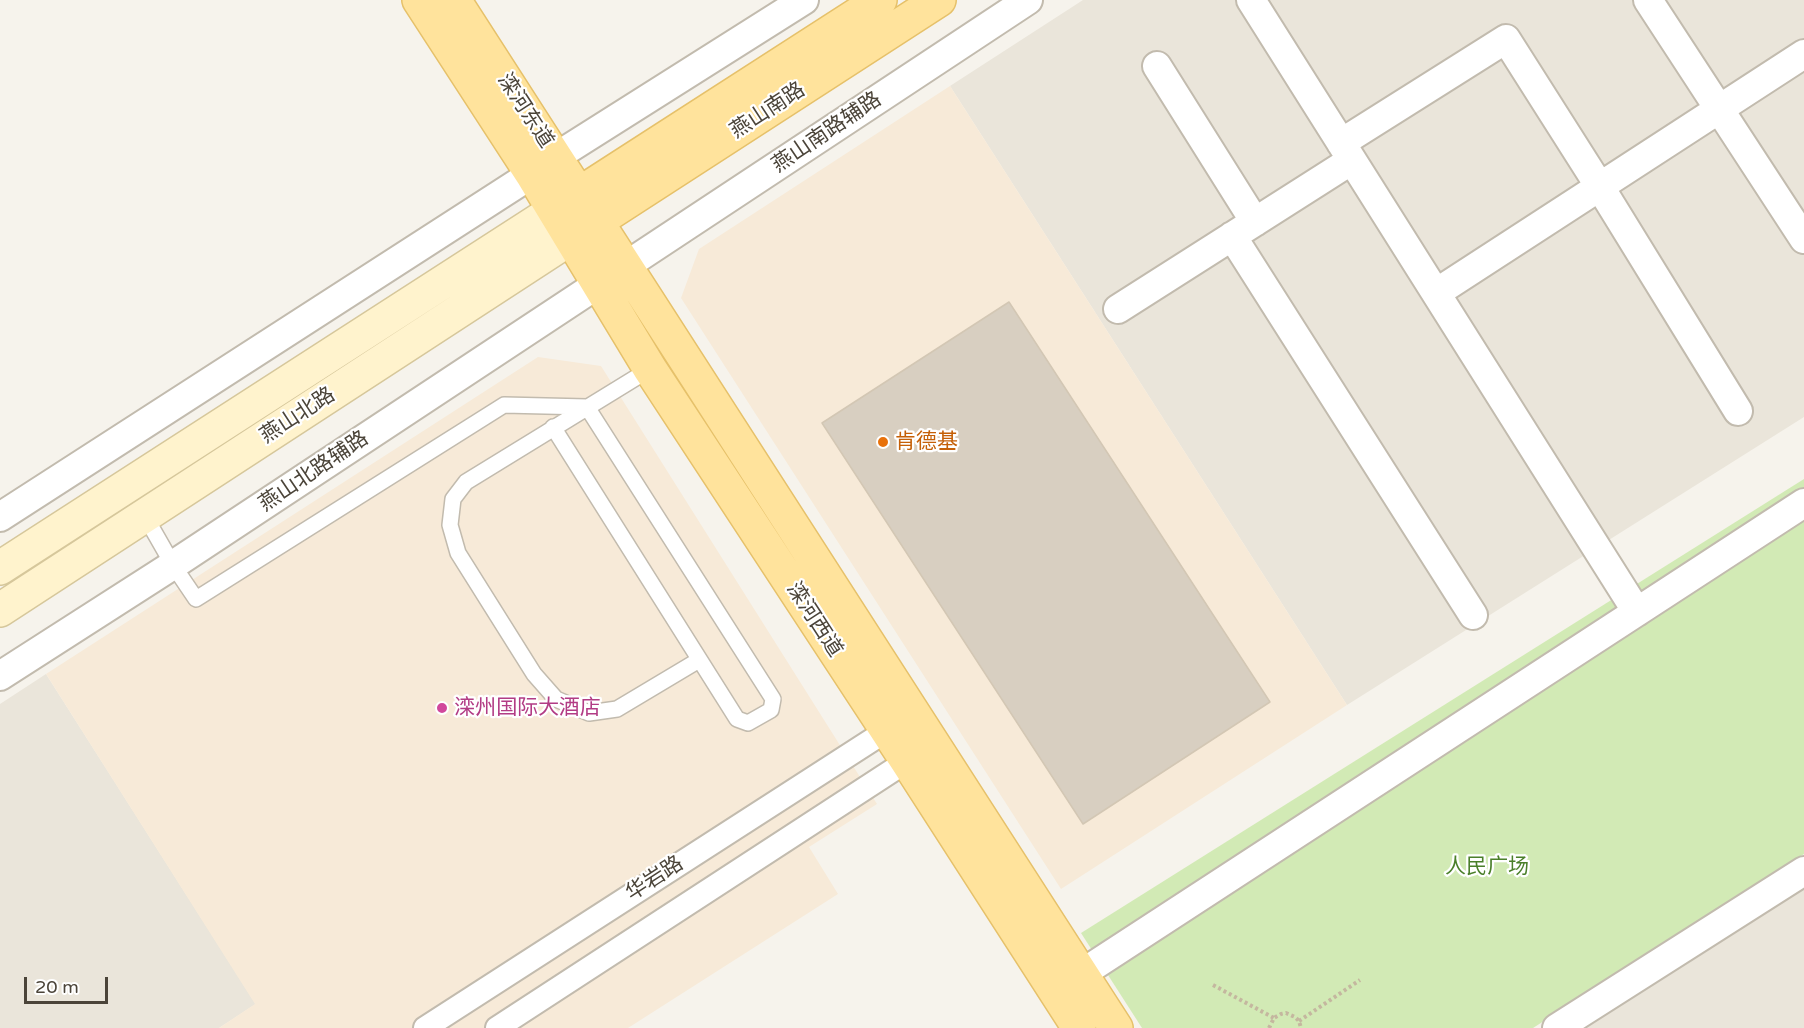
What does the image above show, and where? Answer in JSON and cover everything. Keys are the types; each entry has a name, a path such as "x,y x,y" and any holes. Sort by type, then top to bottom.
{"main road":[{"name":"滦河东道","path":"419,0 543,166 584,230"},
{"name":"滦河东道","path":"454,0 543,166"},
{"name":"燕山南路","path":"566,202 880,0"},
{"name":"燕山南路","path":"584,230 939,0"},
{"name":"燕山北路","path":"0,568 566,202"},
{"name":"燕山北路","path":"0,610 584,230"},
{"name":"滦河西道","path":"584,230 626,266 1116,1028"},
{"name":"滦河西道","path":"584,230 597,284 1079,1028"}],"street":[{"path":"0,518 543,166 804,0"},
{"name":"燕山南路辅路","path":"626,266 1028,0"},
{"path":"1251,0 1637,612"},
{"path":"1648,0 1804,239"},
{"path":"1118,309 1243,229 1506,39 1738,411"},
{"path":"1436,293 1804,54"},
{"path":"1157,66 1243,229 1473,615"},
{"name":"燕山北路辅路","path":"0,676 173,565 626,266"},
{"path":"1081,974 1804,503"},
{"name":"华岩路","path":"425,1028 886,731"},
{"name":"华岩路","path":"497,1028 907,761"},
{"path":"1557,1028 1803,875"}],"lane":[{"path":"650,369 466,482 453,499 450,525 458,553 534,674 556,699 589,713 617,709 699,660"},
{"path":"145,516 173,565 196,598 504,405 587,407"},
{"path":"554,427 737,720 748,723 771,710 773,699 587,407"}],"path":[{"path":"1299,1021 1360,980"},
{"path":"1214,985 1274,1018"},
{"path":"1269,1028 1274,1018 1286,1013 1299,1021 1301,1028"}],"shaded area":[{"path":"1083,0 1804,0 1804,417 1347,705 950,86"},
{"path":"950,86 1347,705 1061,889 681,298 699,249"},
{"name":"滦州国际大酒店","path":"538,357 601,366 877,804 809,847 838,894 628,1028 219,1028 255,1004 46,674"},
{"path":"46,674 256,1004 219,1028 0,1028 0,704"},
{"path":"1804,883 1804,1028 1581,1028"}],"green space":[{"name":"人民广场","path":"1804,479 1804,854 1533,1028 1142,1028 1081,933"}],"building":[{"path":"1009,302 1270,702 1083,824 822,423"}],"place":[{"name":"肯德基","path":"883,442"},
{"name":"滦州国际大酒店","path":"442,708"}]}
